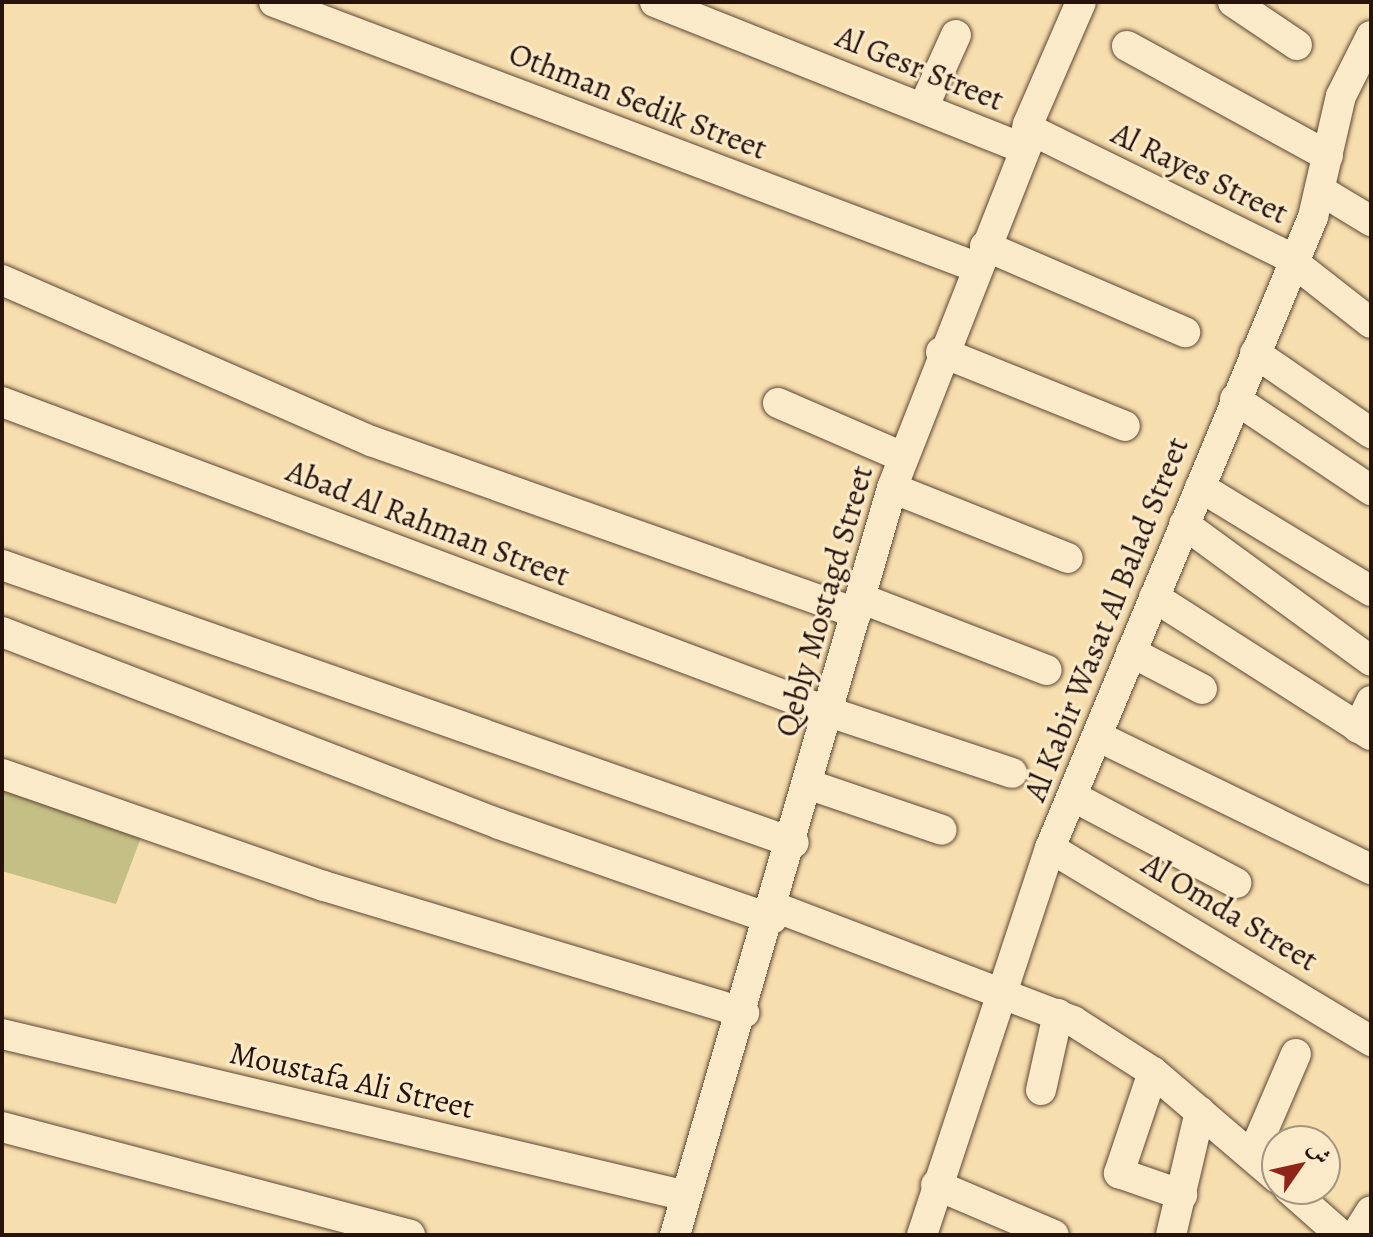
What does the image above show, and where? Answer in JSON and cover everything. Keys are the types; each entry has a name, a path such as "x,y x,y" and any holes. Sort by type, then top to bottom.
{"street":[{"name":"Othman Sedik Street","path":"274,2 1185,332"},
{"name":"Al Gesr Street","path":"655,2 923,108 1026,139"},
{"path":"1233,2 1297,45"},
{"name":"Qebly Mostagd Street","path":"675,1235 774,913 892,488 941,352 1079,3"},
{"path":"923,108 956,35"},
{"name":"Al Kabir Wasat Al Balad Street","path":"922,1235 999,988 1050,848 1293,264 1320,190 1328,156 1360,87 1371,36"},
{"path":"1127,46 1328,156"},
{"name":"Al Rayes Street","path":"1026,139 1293,264 1371,323"},
{"path":"1320,190 1371,221"},
{"path":"2,280 371,441 1047,670"},
{"path":"941,352 1125,426"},
{"path":"1255,353 1371,433"},
{"path":"1235,399 1371,490"},
{"name":"Abad Al Rahman Street","path":"2,402 829,712 1012,773"},
{"path":"778,403 903,457"},
{"path":"1200,487 1371,591"},
{"path":"892,488 1068,558"},
{"path":"1184,524 1371,661"},
{"path":"2,565 794,843"},
{"path":"1154,597 1364,731 1371,701"},
{"path":"2,632 499,824 999,988 1058,1014 1153,1072 1261,1164"},
{"path":"1131,652 1202,689"},
{"path":"1097,736 1371,869"},
{"path":"2,774 324,886 744,1013"},
{"path":"810,785 942,830"},
{"path":"1072,796 1236,883"},
{"name":"Al Omda Street","path":"1050,848 1371,1041"},
{"path":"1041,1090 1058,1014"},
{"name":"Moustafa Ali Street","path":"2,1034 686,1196"},
{"path":"1252,1156 1296,1054"},
{"path":"1153,1072 1120,1176 1182,1195"},
{"path":"1171,1235 1200,1111"},
{"path":"2,1127 410,1235"},
{"path":"936,1185 1054,1235"},
{"path":"1307,1205 1341,1235"},
{"path":"1356,1235 1371,1211"}],"shaded area":[{"path":"2,782 145,827 116,904 2,871"}]}
